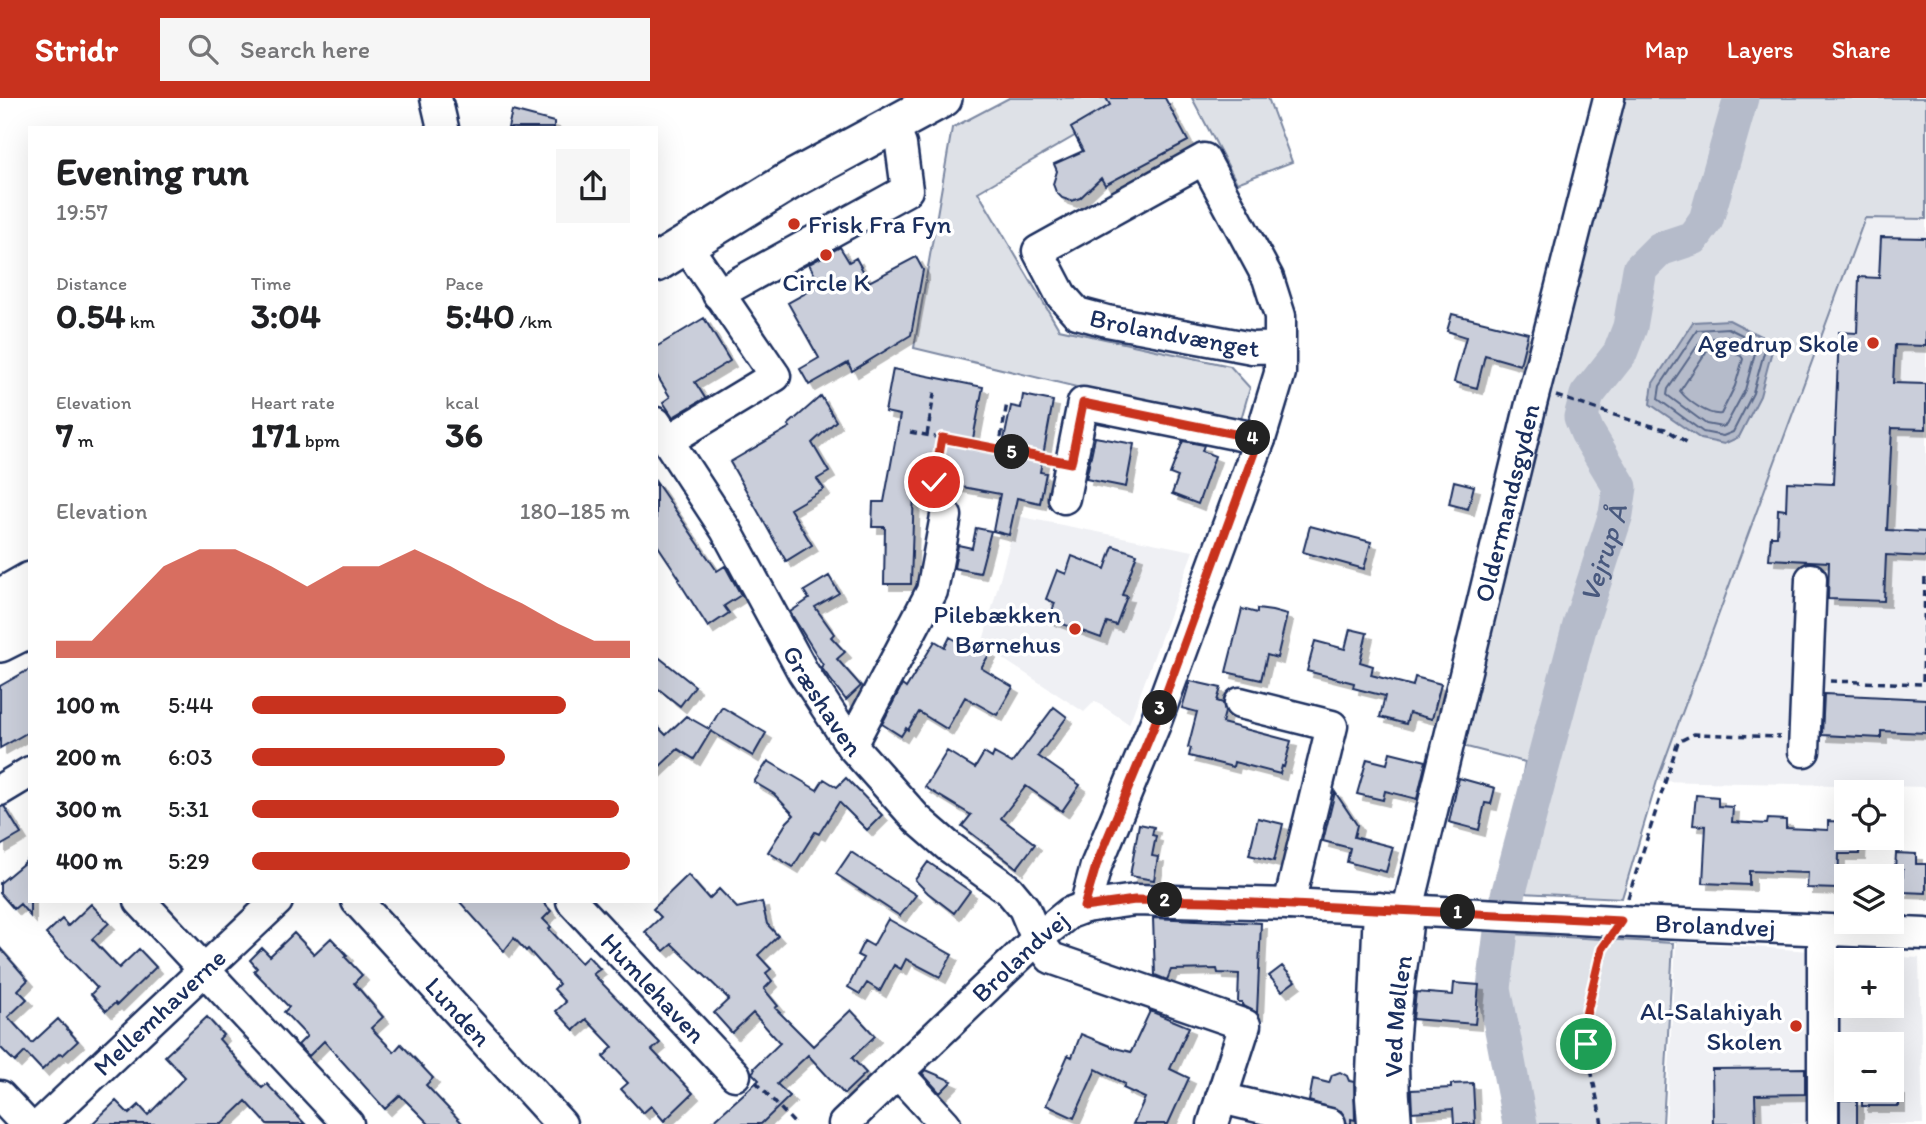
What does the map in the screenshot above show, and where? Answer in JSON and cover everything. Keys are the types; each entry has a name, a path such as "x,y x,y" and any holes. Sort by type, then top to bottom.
{"main road":[{"path":"666,251 943,98"},
{"path":"0,598 28,582"},
{"path":"0,643 28,629"}],"street":[{"path":"436,98 443,126"},
{"name":"Oldermandsgyden","path":"1393,909 1532,397 1609,98"},
{"path":"718,293 907,190 901,145 893,125"},
{"name":"Brolandvænget","path":"1084,907 1096,866 1155,724 1259,439 1280,373 1280,347 1280,316 1268,278 1204,159 1038,251 1061,295 1077,313 1252,348 1280,347"},
{"path":"662,431 775,376 718,293 666,251"},
{"path":"1064,498 1083,403 1259,439"},
{"name":"Græshaven","path":"662,431 738,551 803,672 851,745 917,819 948,846 1009,890 1024,908 1037,939"},
{"path":"851,745 932,591 946,516"},
{"path":"1804,745 1811,579"},
{"path":"0,622 28,607"},
{"path":"1240,703 1332,726 1289,904"},
{"path":"0,790 28,773"},
{"name":"Brolandvej","path":"844,1124 1037,939 1069,913 1084,907 1135,900 1289,904 1926,934"},
{"path":"142,903 348,1124"},
{"name":"Mellemhaverne","path":"41,1124 275,903"},
{"name":"Lunden","path":"359,903 561,1124"},
{"name":"Humlehaven","path":"574,903 736,1074"},
{"path":"1373,1124 1371,1098 1393,909"},
{"name":"Ved Møllen","path":"1393,909 1406,942 1396,1001 1393,1092 1396,1124"},
{"path":"1823,931 1823,1124"},
{"path":"1037,939 1051,958 1245,1025 1217,1111 1330,1124"},
{"path":"898,1073 945,1124"},
{"path":"0,1096 26,1124"}],"path":[{"path":"927,436 935,389"},
{"path":"1571,401 1665,429 1689,444"},
{"path":"999,449 1007,403"},
{"path":"910,432 1071,463"},
{"path":"934,482 942,438"},
{"path":"1807,680 1923,684 1925,575"},
{"path":"1602,1124 1586,1044 1585,1019 1602,949 1621,921 1678,742 1694,734 1804,745"},
{"path":"736,1074 795,1124"}],"shaded area":[{"path":"1009,98 1140,98 978,192 1059,329 1230,366 1250,388 1239,426 914,348 952,128"},
{"path":"1192,98 1268,98 1292,162 1237,183"},
{"path":"1614,98 1926,98 1926,219 1865,218 1657,781 1622,898 1502,892 1525,762 1455,744"},
{"name":"Agedrup Skole","path":"1910,98 1926,98 1926,787 1904,787 1904,780 1834,780 1834,785 1657,781"},
{"name":"Pilebækken Børnehus","path":"1017,516 1193,551 1129,724 1095,701 1084,712 982,645"},
{"path":"1494,933 1673,943 1663,1124 1505,1124 1490,1005 1489,981"},
{"name":"Al-Salahiyah Skolen","path":"1676,942 1834,952 1834,1018 1904,1018 1904,957 1919,958 1923,1124 1666,1124"}],"water":[{"path":"1729,320 1774,343 1760,396 1739,437 1724,444 1701,439 1650,404 1653,383 1693,322"}],"building":[{"path":"1106,98 1165,98 1188,141 1105,185 1101,178 1080,198 1071,201 1062,198 1053,184 1057,171 1054,164 1083,151 1071,128 1110,105"},
{"path":"512,111 554,122 554,126 508,126"},
{"path":"1881,237 1926,238 1926,346 1895,345 1893,383 1926,384 1926,429 1892,428 1887,530 1926,532 1926,557 1886,555 1884,601 1828,599 1829,562 1769,559 1771,536 1777,536 1778,509 1786,510 1787,482 1833,484 1839,332 1857,333 1859,277 1879,278"},
{"path":"840,247 849,262 856,258 869,282 916,257 923,270 911,335 852,371 848,363 809,385 800,369 819,358 788,303 820,285 809,264"},
{"path":"1452,314 1528,333 1520,365 1485,355 1477,388 1454,382 1466,337 1447,331"},
{"path":"704,318 730,361 695,382 705,398 673,417 663,402 670,397 658,377 658,346"},
{"path":"893,369 983,387 971,449 1001,454 1011,406 1021,408 1023,395 1053,401 1040,472 1046,473 1040,503 1017,498 1009,535 993,531 1000,494 920,479 918,490 914,489 911,584 884,584 885,527 872,527 873,502 884,502 900,415 885,412"},
{"path":"821,396 836,421 812,443 829,472 817,479 824,489 790,509 812,545 786,561 730,462 790,427 788,425"},
{"path":"1095,437 1134,444 1126,487 1086,479"},
{"path":"1183,441 1204,445 1202,451 1215,456 1198,504 1172,494 1178,477 1170,474"},
{"path":"1454,481 1474,486 1468,509 1449,504"},
{"path":"658,485 717,571 725,566 741,595 724,606 729,613 708,627 678,580 680,579 658,546"},
{"path":"1310,526 1371,542 1364,569 1303,552"},
{"path":"976,528 991,531 980,573 954,568 958,545 972,548"},
{"path":"1113,546 1137,554 1122,595 1127,596 1116,625 1107,622 1101,638 1049,619 1055,603 1046,599 1057,570 1066,574 1072,556 1105,569"},
{"path":"829,576 839,593 815,607 834,634 831,637 845,652 837,659 861,686 846,700 821,667 823,665 790,612 809,599 804,591"},
{"path":"1242,609 1287,615 1277,658 1267,655 1261,680 1226,672"},
{"path":"1350,629 1367,633 1360,662 1373,666 1371,675 1413,686 1415,677 1441,684 1432,719 1409,713 1406,724 1380,717 1385,696 1353,688 1354,683 1307,671 1315,641 1345,649"},
{"path":"950,637 968,647 971,642 990,653 981,668 1013,687 997,715 965,697 947,729 919,712 901,736 882,724 902,685 906,688 935,641 945,647"},
{"path":"658,657 695,686 680,706 658,689"},
{"path":"28,670 28,732 0,748 0,686"},
{"path":"1190,681 1221,688 1217,701 1223,703 1225,712 1222,723 1291,741 1280,774 1234,762 1233,767 1189,756 1191,748 1188,747 1197,712 1182,708"},
{"path":"1824,694 1926,699 1926,733 1881,731 1881,738 1822,735"},
{"path":"722,707 766,733 753,756 711,731 694,759 678,749 658,768 658,727 666,735 686,716 709,729"},
{"path":"1054,707 1067,717 1038,756 1080,785 1062,811 1026,786 1001,818 1035,844 1017,868 962,826 971,815 925,787 947,751 975,768 984,753 992,758 994,753 1012,763"},
{"path":"1390,752 1426,761 1417,799 1385,791 1383,800 1357,794 1367,759 1387,764"},
{"path":"768,761 817,790 824,779 837,787 846,778 882,815 867,830 839,802 819,834 815,832 793,867 768,852 794,815 774,794 754,782"},
{"path":"1459,778 1495,788 1491,804 1485,803 1479,830 1449,822"},
{"path":"1335,792 1357,825 1354,837 1393,847 1386,872 1347,862 1350,848 1323,841"},
{"path":"1696,795 1718,797 1718,806 1733,807 1732,822 1767,824 1768,819 1786,820 1786,828 1828,830 1828,821 1834,821 1834,850 1859,850 1859,854 1839,854 1839,864 1834,864 1834,889 1807,888 1808,873 1749,871 1749,885 1703,883 1706,826 1693,825"},
{"path":"4,806 21,834 0,846 0,807"},
{"path":"1258,818 1283,824 1274,861 1249,855"},
{"path":"1139,824 1154,827 1152,835 1156,836 1152,856 1158,857 1154,880 1130,876"},
{"path":"851,852 916,895 900,916 836,874"},
{"path":"1896,853 1916,854 1916,864 1926,864 1926,893 1904,892 1904,864 1895,864"},
{"path":"28,860 30,916 20,904 14,909 0,893 0,883"},
{"path":"928,862 970,891 954,913 915,880"},
{"path":"688,875 709,899 719,889 737,908 762,902 767,924 778,936 758,955 771,969 766,973 772,981 764,989 778,1006 775,1008 813,1046 851,1010 875,1036 852,1058 866,1073 844,1094 808,1055 777,1084 790,1096 761,1124 710,1124 759,1080 752,1073 754,1068 780,1043 753,1013 732,1033 714,1013 729,999 672,944 664,951 645,932 661,917 653,909"},
{"path":"461,903 544,903 551,911 543,919 551,927 549,929 581,963 588,956 600,969 593,974 660,1043 652,1050 693,1093 664,1121 651,1106 643,1113 621,1089 628,1083 603,1057 613,1047 586,1019 574,1030 556,1011 566,1002 554,989 559,984 528,949 526,951 514,938 504,951"},
{"path":"91,904 109,923 92,939 119,968 139,949 156,967 117,1005 115,1003 106,1011 91,994 97,988 46,934 62,919 68,926"},
{"path":"1153,918 1261,923 1257,1013 1238,1002 1239,974 1218,973 1217,969 1171,970 1167,980 1155,975"},
{"path":"888,919 952,955 940,977 906,959 901,969 894,965 880,991 867,983 860,994 848,987 863,958 857,955 864,941 873,946"},
{"path":"294,933 314,954 331,938 347,955 345,957 362,975 354,983 383,1017 371,1028 394,1052 401,1044 433,1078 426,1085 463,1124 429,1124 400,1095 385,1109 324,1041 309,1056 298,1045 307,1036 284,1012 289,1007 254,971 257,968 250,960 262,948 270,956"},
{"path":"0,948 28,980 18,990 27,999 8,1017 32,1043 58,1019 78,1041 42,1070 25,1052 15,1062 0,1047"},
{"path":"1282,966 1295,981 1282,991 1269,976"},
{"path":"1454,983 1479,985 1475,1024 1413,1019 1416,992 1453,995"},
{"path":"1150,1011 1189,1027 1170,1069 1189,1078 1168,1124 1133,1124 1145,1098 1123,1088 1125,1084 1096,1069 1074,1118 1046,1105 1068,1055 1072,1057 1081,1034 1131,1052"},
{"path":"207,1017 223,1035 219,1039 262,1088 267,1084 305,1124 267,1124 246,1101 222,1124 92,1124 116,1101 129,1114 139,1105 148,1115 185,1077 165,1056"},
{"path":"1805,1068 1805,1094 1755,1095 1756,1124 1713,1124 1712,1069"},
{"path":"926,1070 952,1081 940,1093 922,1073"},
{"path":"1340,1072 1354,1082 1355,1120 1351,1119 1351,1124 1347,1124 1341,1111 1309,1101 1313,1079 1329,1083 1332,1075"},
{"path":"1473,1083 1475,1124 1454,1124 1453,1109 1412,1112 1411,1090 1451,1088 1451,1084"},
{"path":"1840,1102 1857,1102 1857,1124 1840,1124"},
{"path":"1862,1102 1899,1102 1899,1106 1862,1106"}],"waterway":[{"name":"Vejrup Å","path":"1508,895 1580,625 1616,514 1620,487 1581,417 1587,395 1620,353 1630,327 1640,269 1660,249 1693,238 1706,220 1741,98"},
{"name":"Vejrup Å","path":"1501,932 1494,988 1520,1124"}],"place":[{"name":"Frisk Fra Fyn","path":"794,224"},
{"name":"Circle K","path":"826,255"},
{"name":"Agedrup Skole","path":"1873,343"},
{"name":"Pilebækken Børnehus","path":"1075,629"},
{"name":"Al-Salahiyah Skolen","path":"1796,1026"}],"route":[{"path":"934,482 942,438 1071,463 1083,403 1259,439 1155,724 1096,866 1084,907 1135,900 1212,901 1621,921 1602,949 1585,1019 1586,1044"}]}
